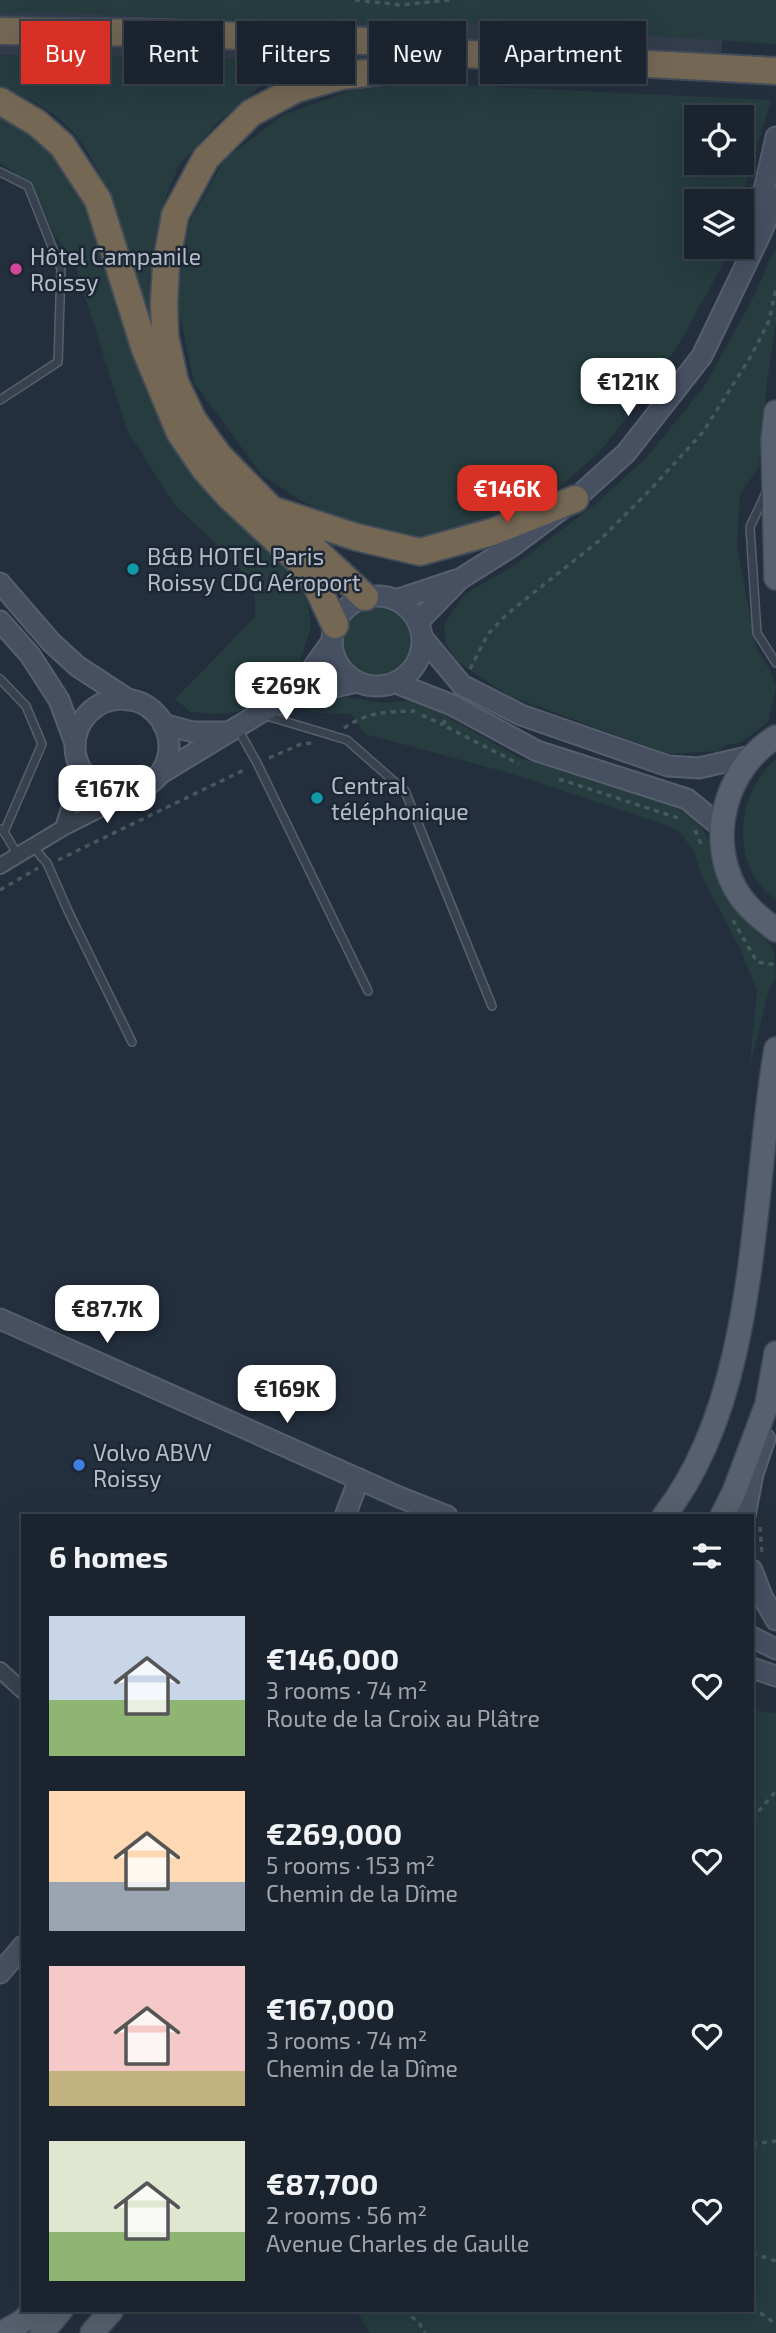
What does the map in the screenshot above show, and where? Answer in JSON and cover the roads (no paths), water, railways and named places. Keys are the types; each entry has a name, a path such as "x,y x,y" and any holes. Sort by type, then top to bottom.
{"highway":[{"path":"0,31 161,33 369,42"},
{"path":"466,54 776,71"},
{"path":"365,597 219,456 193,420 175,382 165,336 164,303 166,265 175,215 206,158 251,113 296,89 341,76 369,73"},
{"path":"0,101 37,123 62,145 98,200 145,349 180,433 204,468 229,496 302,564 316,584 333,633"},
{"path":"271,509 356,537 420,552 492,532 575,499"}],"main road":[{"path":"702,356 762,199 776,136"},
{"path":"396,600 460,579 511,547 575,499 626,453 702,356 776,196"},
{"path":"776,412 773,440 776,578"},
{"path":"333,633 333,654 346,675 372,687 396,683 408,676 422,651 420,629 460,579"},
{"path":"0,583 30,620 77,666 129,700 154,712 163,723 168,736 169,749 160,774"},
{"path":"293,696 333,633 342,612 352,603 365,597 376,596 396,600 409,609 420,629 462,685 521,715 668,766 699,768 751,757"},
{"path":"0,621 30,655 60,700 81,770 91,781 104,789 119,793 134,792 148,785 160,774 293,696 357,682"},
{"path":"396,683 452,705 537,751 687,799 721,827"},
{"path":"75,743 78,728 87,715 99,705 113,700 129,700"},
{"path":"163,723 193,732 233,730"},
{"path":"776,737 751,757 730,789 721,827 724,859 735,888 754,913 776,930"},
{"path":"665,1514 695,1467 719,1409 744,1310 776,1049"},
{"path":"0,1319 442,1514"},
{"path":"753,1514 753,1474 765,1438 767,1404 776,1353"},
{"path":"723,1514 767,1404"},
{"path":"346,1514 359,1479"},
{"path":"759,1568 762,1596 776,1620"},
{"path":"754,1638 776,1650"},
{"path":"754,1669 776,1676"},
{"path":"0,1973 21,1948"},
{"path":"2,2333 23,2321 31,2312"},
{"path":"42,2333 59,2312"},
{"path":"92,2333 110,2312"}],"street":[{"path":"64,828 81,770"},
{"path":"0,866 64,828 134,792"},
{"path":"0,1670 21,1688"}],"lane":[{"path":"0,172 28,186 61,269 58,362 0,400"},
{"path":"774,476 750,527 757,633 776,663"},
{"path":"0,679 26,706 42,744 2,831 18,855"},
{"path":"260,713 347,740 405,791 492,1006"},
{"path":"233,730 257,763 368,992"},
{"path":"33,846 47,863 132,1042"}],"place":[{"name":"Hôtel Campanile Roissy","path":"16,269"},
{"name":"B&B HOTEL Paris Roissy CDG Aéroport","path":"133,569"},
{"name":"Central téléphonique","path":"317,798"},
{"name":"Volvo ABVV Roissy","path":"79,1465"}]}
